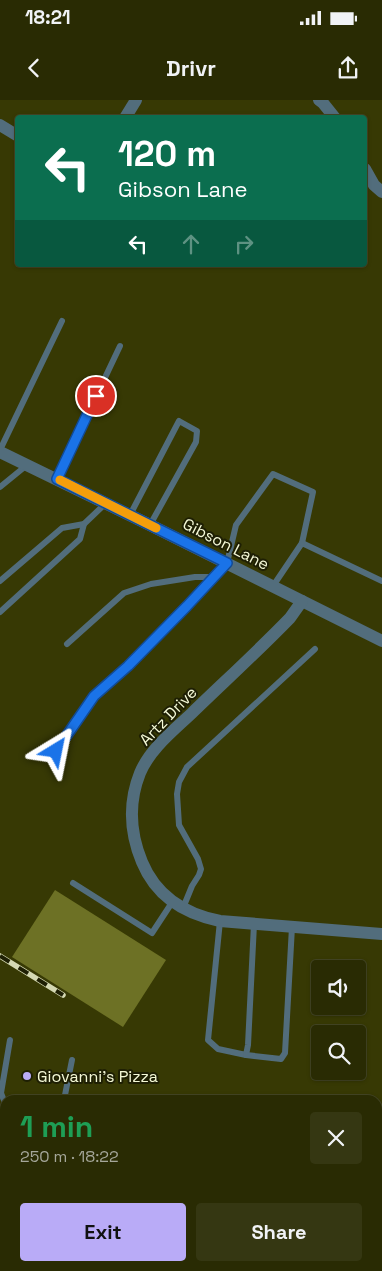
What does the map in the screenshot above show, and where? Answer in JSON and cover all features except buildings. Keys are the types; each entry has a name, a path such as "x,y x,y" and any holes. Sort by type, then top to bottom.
{"street":[{"path":"127,115 136,100"},
{"path":"322,101 332,115"},
{"path":"0,125 15,134"},
{"path":"367,172 374,185 382,192"},
{"name":"Gibson Lane","path":"0,450 382,641"},
{"name":"Artz Drive","path":"302,600 290,618 270,639 168,736 148,758 135,786 132,802 134,836 144,868 153,882 178,905 205,918 220,921 382,934"}],"lane":[{"path":"0,450 62,321"},
{"path":"57,479 120,346"},
{"path":"130,515 179,421 197,431 196,442 150,524"},
{"path":"0,487 27,465"},
{"path":"56,751 94,696 128,666 227,563 236,525 273,474 314,492 302,542 273,586"},
{"path":"0,612 80,539 84,524 106,503"},
{"path":"0,581 62,528 84,524"},
{"path":"302,542 382,581"},
{"path":"67,644 124,593 152,584 195,577 214,577"},
{"path":"73,883 152,933 178,905 201,869 198,859 179,825 177,794 179,782 187,767 315,649"},
{"path":"220,921 208,1040 218,1049 246,1055 281,1058 285,1053 292,926"},
{"path":"246,1055 254,924"},
{"path":"1,1095 10,1040"},
{"path":"65,1095 72,1060"},
{"path":"117,1271 130,1271"}],"railway":[{"path":"0,956 63,995"}],"slow traffic":[{"path":"60,480 156,528"}],"place":[{"name":"Giovanni's Pizza","path":"27,1076"}],"route":[{"path":"56,751 94,696 128,666 227,563 57,479 96,396"}]}
